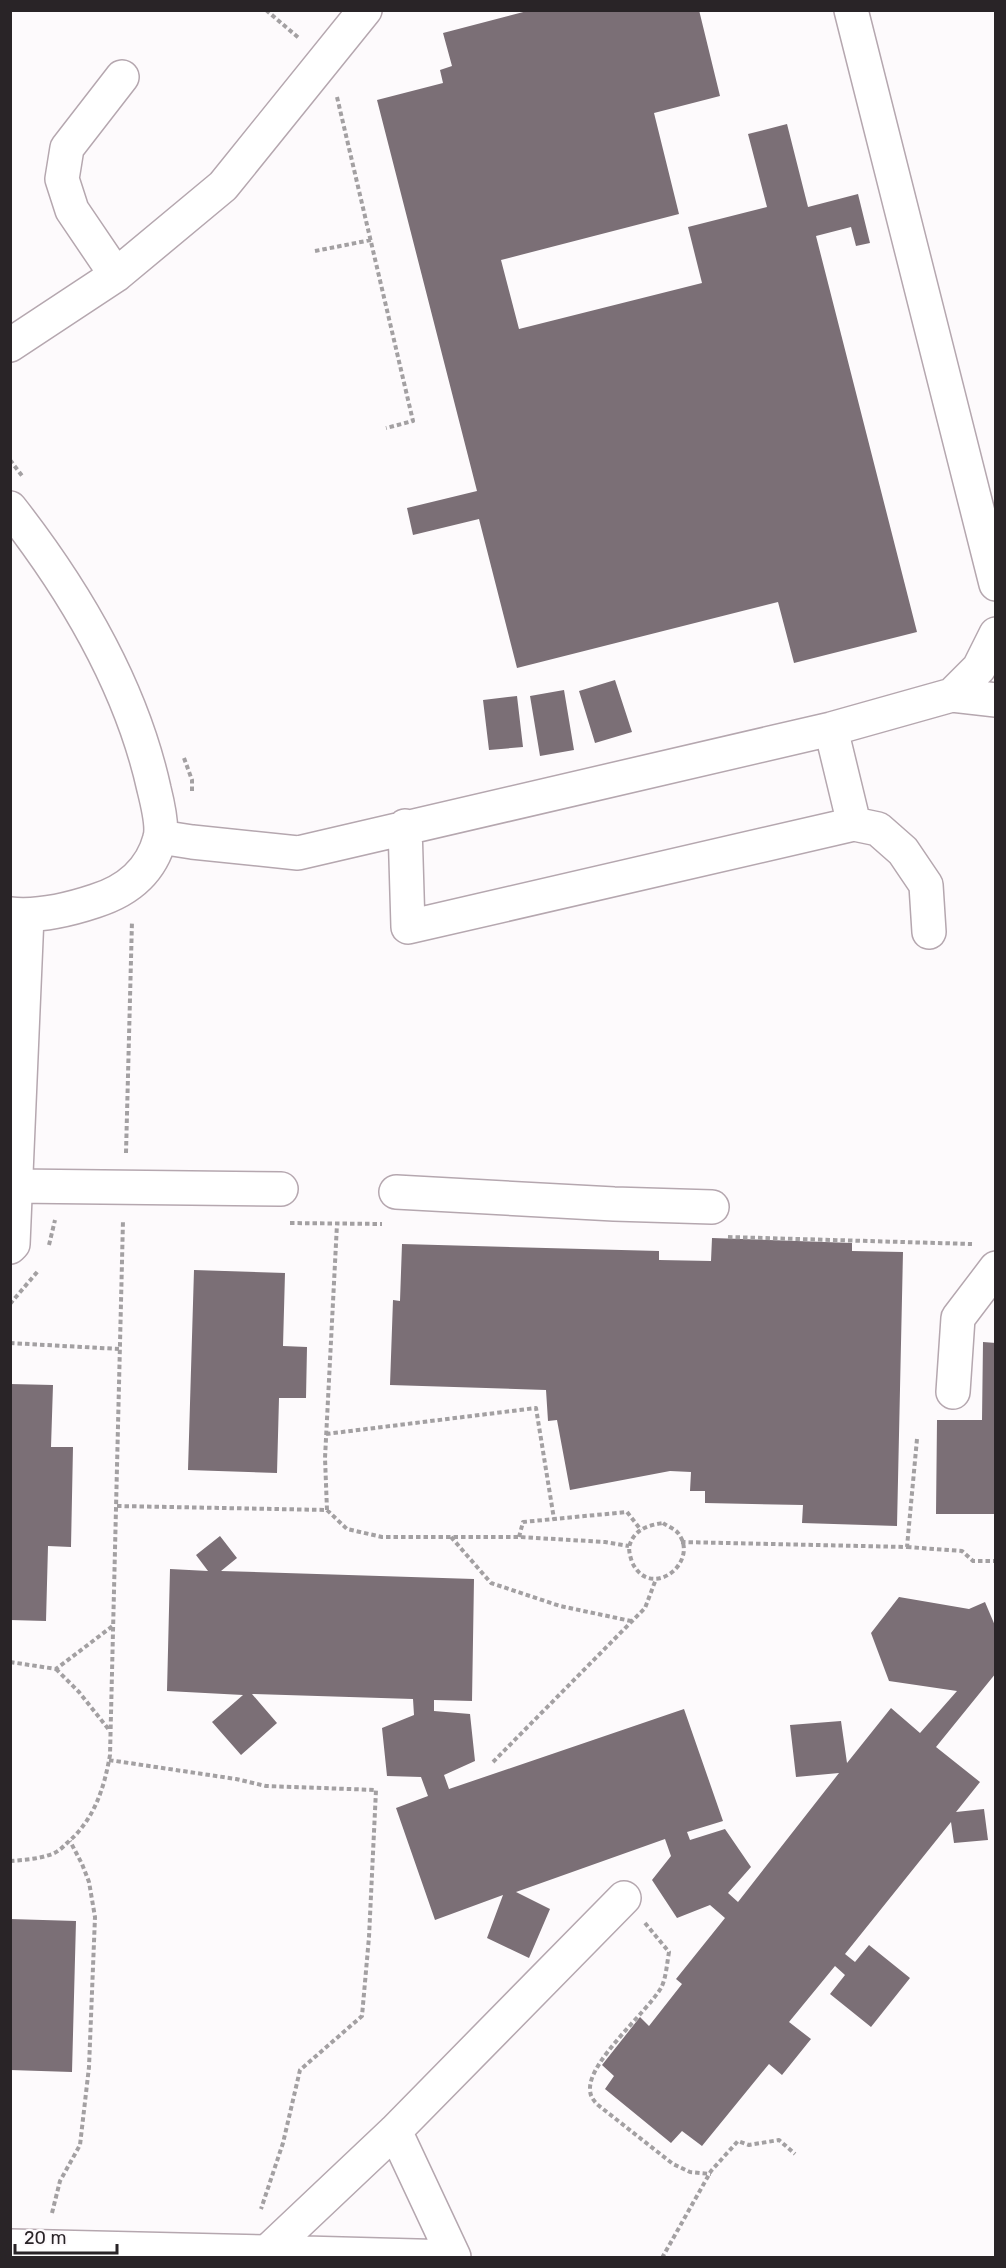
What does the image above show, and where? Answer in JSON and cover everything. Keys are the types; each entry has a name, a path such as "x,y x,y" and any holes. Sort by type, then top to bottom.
{"lane":[{"path":"10,345 116,275 223,186 365,10"},
{"path":"851,10 996,584"},
{"path":"116,275 72,210 63,179 67,148 122,77"},
{"path":"10,508 35,540 85,616 115,676 146,754 157,803 160,837 146,870 127,888 109,897 74,908 19,915 15,1186 13,1244 10,1247"},
{"path":"952,694 979,668 996,634"},
{"path":"160,837 298,853 405,826 831,729 952,694 996,700"},
{"path":"831,729 854,824"},
{"path":"405,826 408,927 854,824 878,829 903,851 926,885 929,932"},
{"path":"15,1186 281,1189"},
{"path":"396,1192 603,1203 716,1222"},
{"path":"953,1392 958,1318 989,1256"},
{"path":"267,2252 396,2131 624,1898"},
{"path":"10,2246 454,2257 396,2131"}],"path":[{"path":"266,10 307,46"},
{"path":"335,90 412,421 386,428"},
{"path":"315,250 371,240"},
{"path":"126,1160 133,911"},
{"path":"46,1250 56,1216"},
{"path":"10,1861 29,1860 54,1853 70,1841 86,1824 106,1779 111,1731 123,1216"},
{"path":"280,1222 387,1224"},
{"path":"716,1222 989,1256"},
{"path":"327,1510 326,1434 337,1224"},
{"path":"10,1304 38,1270 42,1260"},
{"path":"10,1342 119,1349"},
{"path":"326,1434 536,1408 554,1519"},
{"path":"907,1547 917,1439"},
{"path":"117,1506 327,1510 347,1530 382,1537 519,1537 605,1542 629,1546"},
{"path":"519,1537 523,1522 627,1512 641,1530"},
{"path":"663,1523 678,1533 684,1550 679,1566 670,1575 656,1579 644,1576 635,1568 630,1558 629,1546 634,1536 641,1530 647,1525 663,1523"},
{"path":"451,1537 491,1583 560,1606 632,1622"},
{"path":"681,1542 907,1547 962,1551 974,1561 996,1561"},
{"path":"493,1762 645,1608 656,1579"},
{"path":"56,1669 114,1626"},
{"path":"10,1662 56,1669 79,1692 111,1731"},
{"path":"109,1760 266,1786 376,1790 369,1936 362,2016 300,2070 283,2143 259,2217"},
{"path":"48,2247 55,2198 60,2181 80,2145 89,2067 95,1917 89,1882 70,1841"},
{"path":"624,1898 669,1952 662,1987 603,2059 592,2077 589,2087 591,2097 598,2105 674,2164 690,2172 711,2174"},
{"path":"662,2258 711,2174 738,2141 749,2145 779,2140 795,2154"}],"building":[{"path":"531,10 699,10 720,96 654,113 679,214 501,260 519,329 702,283 688,227 767,207 748,134 787,124 808,207 858,194 870,243 856,246 851,227 816,236 917,632 794,663 778,602 517,668 479,519 413,535 407,508 477,491 377,100 443,83 440,70 452,66 443,33"},
{"path":"615,680 632,732 595,743 579,691"},
{"path":"564,690 574,750 540,756 530,696"},
{"path":"517,696 523,747 489,750 483,700"},
{"path":"712,1238 852,1243 852,1251 903,1252 897,1526 802,1523 803,1505 705,1503 705,1491 690,1491 691,1472 670,1471 570,1490 557,1420 548,1421 546,1390 390,1385 393,1300 400,1301 402,1244 659,1251 659,1260 711,1261"},
{"path":"194,1270 285,1273 283,1346 307,1347 306,1398 279,1398 277,1473 188,1470"},
{"path":"983,1342 996,1343 996,1514 936,1514 937,1420 982,1420"},
{"path":"10,1384 53,1385 51,1447 73,1447 71,1547 48,1546 46,1621 10,1620"},
{"path":"220,1536 237,1558 221,1571 474,1579 472,1701 434,1700 434,1711 470,1714 475,1761 444,1775 449,1789 684,1709 723,1821 687,1832 690,1840 725,1829 751,1867 728,1893 738,1902 839,1773 796,1777 790,1725 841,1721 847,1763 891,1708 920,1733 957,1691 889,1681 871,1633 899,1597 969,1609 985,1602 996,1628 996,1673 936,1747 980,1782 956,1812 984,1809 988,1840 954,1843 951,1822 845,1954 855,1962 869,1945 910,1978 871,2027 830,1994 845,1975 835,1966 789,2022 811,2039 782,2075 769,2064 702,2146 682,2131 671,2143 605,2089 614,2076 602,2065 640,2017 649,2026 682,1984 676,1979 725,1918 710,1905 677,1918 652,1880 671,1856 665,1839 516,1892 550,1909 529,1958 487,1938 503,1895 435,1920 396,1808 428,1796 421,1777 387,1776 382,1728 414,1715 413,1699 252,1694 277,1723 241,1755 212,1722 243,1695 167,1691 170,1569 208,1571 196,1555"},
{"path":"10,1919 76,1921 72,2072 10,2070"}]}
